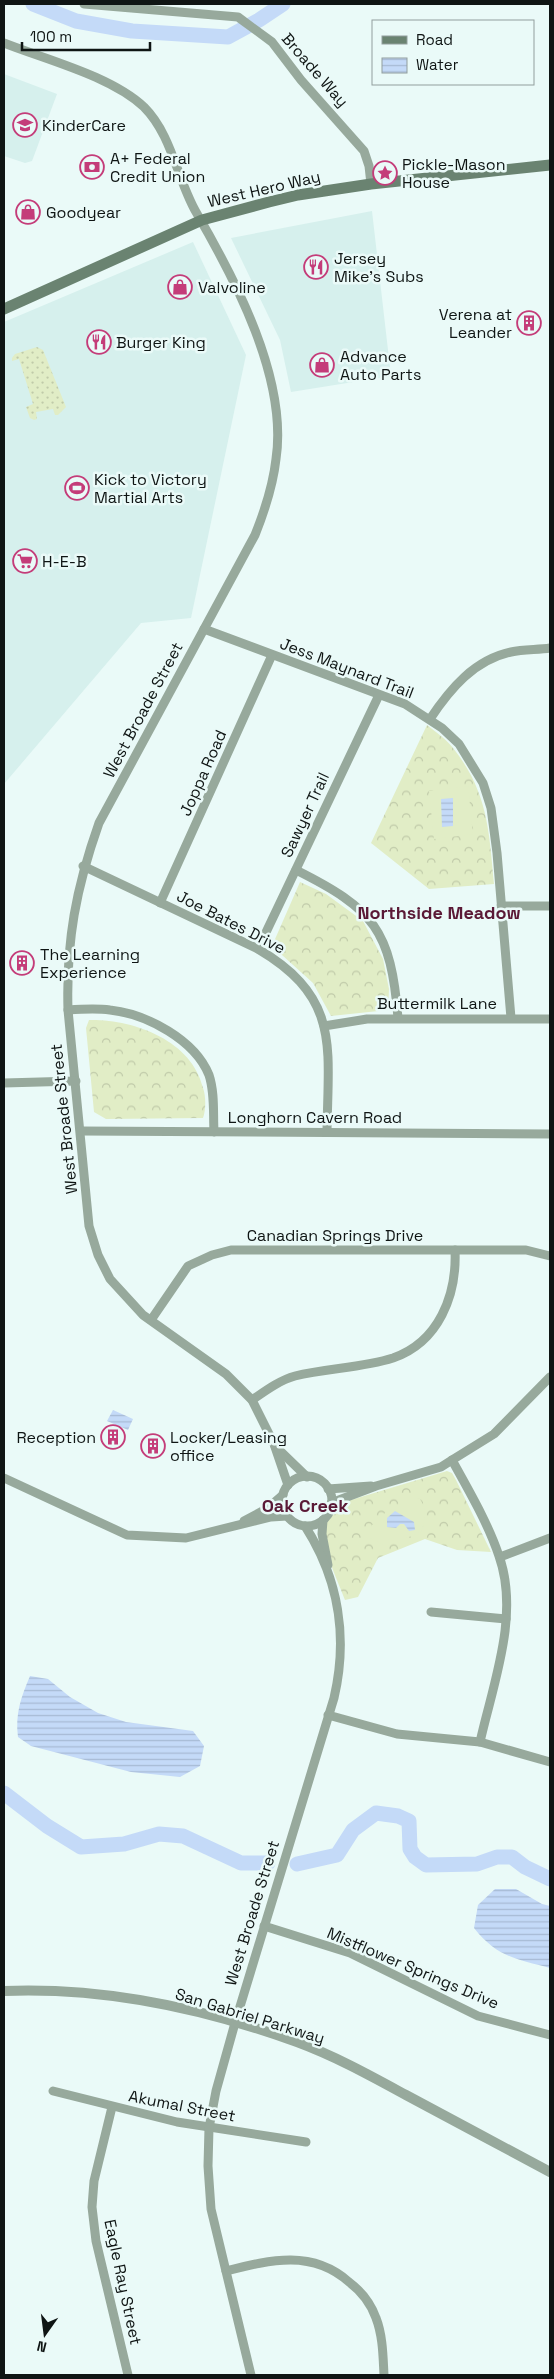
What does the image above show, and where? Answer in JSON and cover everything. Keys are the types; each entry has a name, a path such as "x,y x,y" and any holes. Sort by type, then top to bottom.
{"main road":[{"name":"West Hero Way","path":"4,309 202,220 298,195 371,184 550,165"}],"street":[{"name":"Broade Way","path":"84,4 238,17 272,42 301,80 364,151 369,166 371,184"},
{"name":"West Broade Street","path":"4,44 105,82 129,94 157,124 196,211 212,236 266,358 276,401 277,457 271,489 255,535 99,823 84,866 72,918 67,975 68,1010 89,1226 98,1255 110,1279 143,1315 226,1374 252,1400 274,1444 288,1485"},
{"name":"Jess Maynard Trail","path":"204,629 405,704 430,719 459,744 483,783 495,832 511,1018"},
{"path":"430,719 462,678 483,662 511,652 550,648"},
{"name":"Joppa Road","path":"160,903 272,655"},
{"name":"Sawyer Trail","path":"258,949 379,695"},
{"name":"Joe Bates Drive","path":"84,866 258,949 280,962 305,985 316,1003 324,1026 328,1046 327,1132"},
{"path":"296,870 343,895 375,926 384,941 391,962 398,1018"},
{"path":"501,906 550,906"},
{"path":"68,1010 92,1008 132,1014 183,1041 201,1061 209,1076 213,1096 214,1132"},
{"name":"Buttermilk Lane","path":"324,1026 367,1019 550,1018"},
{"path":"4,1083 76,1081"},
{"name":"Longhorn Cavern Road","path":"80,1131 550,1134"},
{"name":"Canadian Springs Drive","path":"151,1320 188,1266 212,1254 231,1250 526,1250 550,1256"},
{"path":"252,1400 294,1376 394,1357 422,1341 444,1316 455,1279 455,1250"},
{"path":"332,1503 376,1486 440,1467 494,1434 550,1377"},
{"name":"West Broade Street","path":"274,1444 307,1477"},
{"path":"452,1460 481,1515 500,1557 505,1590 505,1637 480,1742"},
{"path":"232,1528 268,1508 294,1480 307,1477 316,1478 328,1489 332,1503 327,1516 323,1520 311,1526 304,1526 295,1523 287,1516 282,1502 282,1495"},
{"path":"4,1478 127,1535 186,1538 271,1517 287,1516"},
{"path":"328,1489 376,1486"},
{"name":"West Broade Street","path":"251,2375 210,2199 208,2166 209,2128 216,2091 235,2023 340,1669 342,1642 339,1611 322,1534 323,1520"},
{"name":"West Broade Street","path":"304,1526 312,1537 331,1580"},
{"path":"500,1557 550,1538"},
{"path":"431,1612 506,1619"},
{"path":"328,1714 397,1734 480,1742 550,1762"},
{"name":"Mistflower Springs Drive","path":"264,1926 350,1953 478,2016 550,2035"},
{"name":"San Gabriel Parkway","path":"4,1991 83,1992 142,2000 197,2011 298,2042 351,2066 550,2172"},
{"name":"Akumal Street","path":"53,2091 112,2107 209,2128 306,2142"},
{"name":"Eagle Ray Street","path":"112,2107 98,2165 92,2207 96,2241 128,2375"},
{"path":"226,2270 264,2261 291,2258 306,2260 328,2267 342,2276 362,2294 376,2318 380,2333 384,2375"}],"shaded area":[{"name":"KinderCare","path":"4,74 57,94 32,161 25,163 4,156"},
{"path":"372,211 391,376 291,392 280,340 231,238"},
{"path":"193,242 246,355 191,618 141,623 4,784 4,322"}],"green space":[{"path":"37,347 43,350 66,407 58,415 55,415 53,409 36,412 37,419 34,420 30,418 26,407 33,404 19,359 12,361 12,358 15,354"},
{"path":"427,725 451,745 465,764 480,796 488,829 494,884 429,889 371,843"},
{"path":"468,786 473,834 434,839 429,791"},
{"path":"300,882 326,894 363,921 383,959 389,989 388,1010 331,1016 313,983 272,946"},
{"path":"89,1020 124,1023 142,1028 174,1045 187,1057 197,1071 205,1095 203,1118 106,1119 94,1112 86,1028"},
{"path":"447,1471 452,1473 456,1480 491,1552 457,1550 425,1539 378,1558 358,1597 345,1600 326,1544 326,1525 332,1513 341,1503"},
{"path":"413,1497 420,1499 425,1511 421,1532 397,1542 389,1539 385,1546 368,1537 371,1533 368,1531 370,1528 386,1511 400,1507 406,1499"}],"water":[{"path":"453,798 453,826 442,827 441,799"},
{"path":"113,1410 133,1419 128,1430 107,1421"},
{"path":"395,1511 414,1522 415,1530 409,1531 404,1524 400,1524 396,1528 387,1527 387,1518"},
{"path":"30,1676 48,1679 70,1697 98,1713 126,1722 193,1731 204,1746 200,1766 180,1777 131,1772 31,1746 18,1737 17,1729 20,1706"},
{"path":"495,1889 516,1889 542,1904 550,1906 550,1968 517,1959 499,1951 482,1938 474,1928 478,1905"}],"waterway":[{"path":"33,4 76,21 132,31 228,37 283,4"},
{"path":"43,9 46,4"},
{"path":"4,1793 47,1826 81,1847 124,1844 159,1834 183,1836 241,1863 268,1863"},
{"path":"297,1864 337,1855 353,1830 376,1813 398,1816 409,1821 410,1849 415,1857 426,1865 477,1864 497,1857 512,1857 525,1867 550,1879"}],"place":[{"name":"KinderCare","path":"25,125"},
{"name":"A+ Federal Credit Union","path":"92,167"},
{"name":"Pickle-Mason House","path":"385,173"},
{"name":"Goodyear","path":"28,212"},
{"name":"Jersey Mike's Subs","path":"316,267"},
{"name":"Valvoline","path":"180,287"},
{"name":"Verena at Leander","path":"529,323"},
{"name":"Burger King","path":"99,342"},
{"name":"Advance Auto Parts","path":"322,365"},
{"name":"Kick to Victory Martial Arts","path":"77,488"},
{"name":"H-E-B","path":"25,561"},
{"name":"The Learning Experience","path":"22,963"},
{"name":"Reception","path":"113,1437"},
{"name":"Locker/Leasing office","path":"153,1446"}],"district":[{"name":"Northside Meadow","path":"439,912"},
{"name":"Oak Creek","path":"305,1505"}]}
